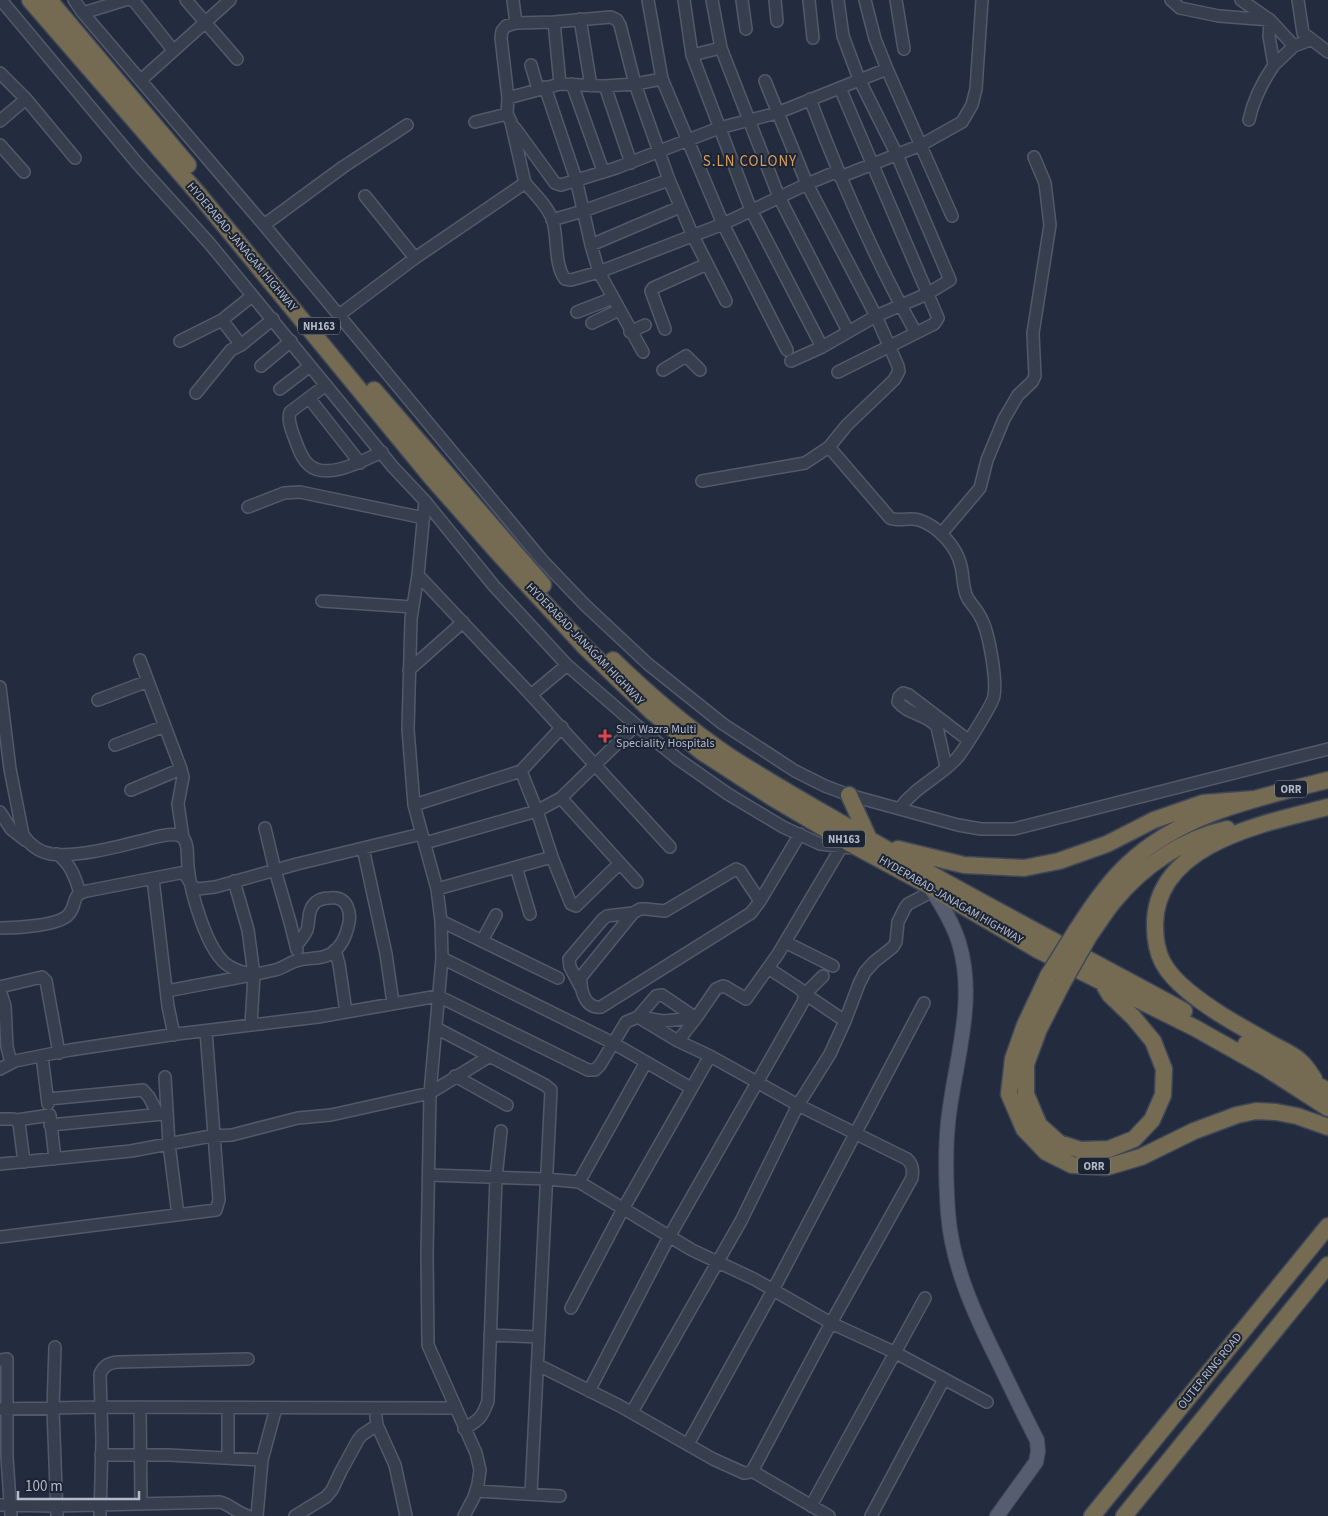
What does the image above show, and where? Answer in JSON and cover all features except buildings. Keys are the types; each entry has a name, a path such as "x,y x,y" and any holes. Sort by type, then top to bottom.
{"highway":[{"name":"HYDERABAD-JANAGAM HIGHWAY","path":"30,0 200,197 431,477 585,647 651,712 702,752 773,798 868,844 1267,1055 1324,1089"},
{"name":"HYDERABAD-JANAGAM HIGHWAY","path":"49,0 203,184 296,299 517,557 640,686 684,723 726,753 868,844 931,889 1038,950 1195,1028 1266,1068 1328,1108"},
{"name":"ORR","path":"1328,780 1254,799 1209,814 1172,831 1128,864 1102,892 1082,934 1056,979 1025,1025 1013,1059 1009,1094 1024,1129 1046,1152 1072,1164 1107,1167 1140,1157 1194,1131 1237,1115 1256,1111 1297,1116 1328,1127"},
{"path":"849,795 868,844"},
{"name":"ORR","path":"868,844 964,865 1024,868 1059,861 1107,844 1154,820 1203,803 1254,799"},
{"name":"ORR","path":"1082,934 1143,871 1177,848 1209,833 1261,824 1328,807"},
{"name":"ORR","path":"1261,824 1216,841 1186,861 1166,883 1158,899 1155,917 1155,937 1160,956 1171,976 1189,992 1227,1018 1300,1061 1324,1089"},
{"name":"ORR","path":"1056,979 1026,1064 1026,1094 1039,1125 1059,1143 1081,1150 1109,1149 1134,1139 1152,1120 1163,1095 1164,1069 1153,1040 1110,995 1102,982"},
{"name":"OUTER RING ROAD","path":"1092,1516 1328,1226"},
{"name":"OUTER RING ROAD","path":"1124,1516 1328,1266"}],"main road":[{"path":"931,889 944,910 959,943 966,972 966,1011 948,1123 946,1161 948,1215 957,1266 977,1318 1037,1440 1036,1462 998,1516"}],"street":[{"path":"1,0 137,163 210,244 393,467 425,501 494,586 568,665 636,726 678,759 728,794 783,827 820,844 842,846 868,844"},
{"path":"74,0 83,13 264,225 542,560 592,612 648,664 723,724 795,771 825,786 849,795 958,825 981,829 1014,828 1328,748"},
{"path":"83,13 125,0"},
{"path":"131,0 134,1 173,50"},
{"path":"186,0 237,59"},
{"path":"141,80 230,0"},
{"path":"513,0 516,23"},
{"path":"648,0 662,79 722,224 787,350"},
{"path":"684,0 692,56 751,210 822,347"},
{"path":"712,0 721,48 779,197 848,331"},
{"path":"742,0 746,29"},
{"path":"775,0 777,21"},
{"path":"808,0 813,38"},
{"path":"791,361 822,347 876,316 927,294 949,281 950,277 897,155 859,79 842,36 838,0"},
{"path":"865,0 875,39 886,69 952,216"},
{"path":"896,0 904,49"},
{"path":"726,301 693,236 669,180 635,84 620,25 617,20 610,17 516,23 506,26 502,30 501,38 509,118 525,183 546,208 552,220 560,268 565,279 571,280 599,272 693,236 808,184 872,165 897,155 921,145 962,122 972,105 976,89 982,0"},
{"path":"1171,0 1180,8 1219,16 1270,20"},
{"path":"1242,0 1270,20 1294,46"},
{"path":"1298,0 1302,34 1328,52"},
{"path":"580,19 591,86"},
{"path":"1270,20 1269,36 1274,65"},
{"path":"554,22 560,84"},
{"path":"1249,120 1267,76 1274,65 1294,46 1310,40"},
{"path":"692,56 721,48"},
{"path":"531,65 576,179 599,272 630,332 643,352"},
{"path":"509,118 555,183 561,184 631,163 719,128 777,112 886,69"},
{"path":"0,73 26,99 75,158"},
{"path":"508,98 560,84 605,86 635,84 662,79"},
{"path":"702,481 805,463 829,447 847,425 898,375 898,366 890,346 808,184 765,81"},
{"path":"572,84 603,171"},
{"path":"605,86 631,163"},
{"path":"838,372 934,324 937,320 937,316 840,88"},
{"path":"0,121 26,99"},
{"path":"810,99 839,174 900,306 916,333"},
{"path":"475,122 509,118"},
{"path":"264,225 343,167 407,125"},
{"path":"0,145 24,172"},
{"path":"940,534 980,488 987,460 1004,420 1018,395 1032,382 1035,376 1033,333 1050,225 1045,183 1034,157"},
{"path":"552,220 583,211 669,180"},
{"path":"339,315 415,258 525,183"},
{"path":"364,196 415,258"},
{"path":"591,245 680,206"},
{"path":"665,329 651,290 707,264"},
{"path":"180,341 222,320 252,296"},
{"path":"577,312 613,298"},
{"path":"592,323 619,310"},
{"path":"196,393 231,350 241,345 273,319"},
{"path":"222,320 241,345"},
{"path":"630,332 645,325"},
{"path":"261,366 291,341"},
{"path":"663,370 686,356 700,370"},
{"path":"280,389 310,366"},
{"path":"326,386 290,412 289,416 295,440 302,456 309,465 321,471 343,469 382,452"},
{"path":"309,398 360,463"},
{"path":"829,447 890,518 895,520 919,520 935,528 951,544 959,556 962,568 963,589 982,618 988,635 994,673 994,697 957,758 909,796 900,808"},
{"path":"248,507 284,493 300,492 424,518"},
{"path":"425,501 418,575 410,619 408,729 414,805 437,889 442,922 442,958 430,1092 427,1254 428,1345 476,1454 480,1470 476,1491 464,1516"},
{"path":"418,575 562,727 595,766 670,847"},
{"path":"322,601 413,607"},
{"path":"409,670 462,622"},
{"path":"140,660 183,777 178,804 183,838 186,842 188,868 204,928 216,954 229,966 254,975"},
{"path":"531,695 568,665"},
{"path":"98,700 148,681"},
{"path":"0,687 10,769 22,830 28,843"},
{"path":"946,767 937,727 934,722 902,708 898,702 899,697 903,693 909,695 968,740"},
{"path":"115,745 165,726"},
{"path":"0,928 52,922 65,918 70,913 76,896 80,893 180,874 184,874 192,886 197,889 363,848 423,839 537,811 561,798 636,726"},
{"path":"414,805 521,771 562,727"},
{"path":"131,790 181,769"},
{"path":"521,771 552,857 573,906 576,906 620,863"},
{"path":"561,798 637,882"},
{"path":"0,812 11,829 40,851 51,854 82,854 164,836 179,836 183,838"},
{"path":"265,828 298,960"},
{"path":"760,901 740,871 736,869 665,911 646,909 633,913 607,916 602,919 570,958 570,968 589,1004 595,1008 601,1007 751,913 760,901 800,834"},
{"path":"678,1041 719,987 726,987 746,999 785,942 842,846"},
{"path":"363,848 386,954 393,1004"},
{"path":"57,854 66,860 71,867 80,893"},
{"path":"437,889 552,857"},
{"path":"516,867 530,914"},
{"path":"153,879 174,1035"},
{"path":"234,881 248,930 254,975 251,1025"},
{"path":"632,1412 717,1260 741,1221 798,1105 830,1054 859,984 874,962 893,947 896,942 898,922 908,904 931,889"},
{"path":"167,991 254,975 279,969 298,960 316,959 335,950 344,937 350,917 349,908 342,900 335,897 317,900 312,907 303,937 296,946"},
{"path":"580,986 581,977 633,913"},
{"path":"482,941 496,916"},
{"path":"442,922 558,978"},
{"path":"785,942 833,966"},
{"path":"335,950 346,1012"},
{"path":"442,958 613,1043 691,1088"},
{"path":"768,968 845,1020"},
{"path":"589,1391 669,1237 803,1002 805,994 823,976"},
{"path":"11,1063 7,1047 5,1006 0,989 42,977 46,981 59,1053"},
{"path":"638,1018 656,996 662,995 696,1018"},
{"path":"0,1069 15,1061 59,1053 174,1035 346,1012 438,996 588,1070 597,1069 626,1022 638,1018 663,1021 696,1018"},
{"path":"688,1444 773,1290 924,1003"},
{"path":"638,1018 798,1105 907,1159 911,1163 912,1178 831,1323 752,1471"},
{"path":"436,1028 545,1085 551,1090 531,1494"},
{"path":"0,1237 216,1210 219,1200 206,1031"},
{"path":"42,1056 55,1159"},
{"path":"0,1164 131,1151 215,1136 232,1135 298,1118 331,1115 430,1092 490,1056"},
{"path":"571,1308 623,1209 710,1056"},
{"path":"578,1182 646,1062"},
{"path":"455,1076 507,1105"},
{"path":"165,1077 163,1114 169,1144 178,1215"},
{"path":"48,1099 143,1090 163,1114"},
{"path":"0,1119 50,1120 163,1114"},
{"path":"17,1120 21,1130 24,1162"},
{"path":"464,1429 483,1416 488,1401 496,1178 501,1131"},
{"path":"428,1174 578,1182 692,1250 717,1260 831,1323 896,1353 986,1402"},
{"path":"811,1506 925,1298"},
{"path":"490,1335 538,1337"},
{"path":"55,1347 53,1409 56,1511"},
{"path":"100,1516 100,1374 103,1368 109,1363 248,1359"},
{"path":"0,1360 7,1360 3,1409 7,1508 56,1511 100,1504 220,1502 238,1513 248,1516"},
{"path":"538,1365 632,1412 713,1459 744,1473 752,1471 829,1516"},
{"path":"871,1516 944,1379"},
{"path":"3,1409 101,1407 456,1408"},
{"path":"140,1408 141,1503"},
{"path":"228,1408 228,1458"},
{"path":"257,1516 262,1460 276,1408"},
{"path":"376,1408 377,1425 395,1465 406,1516"},
{"path":"295,1516 326,1497 332,1490 340,1471 358,1440 377,1425"},
{"path":"101,1455 262,1460"},
{"path":"476,1491 560,1496"}],"place":[{"name":"Shri Wazra Multi Speciality Hospitals","path":"605,736"}],"district":[{"name":"S.LN COLONY","path":"750,161"}]}
